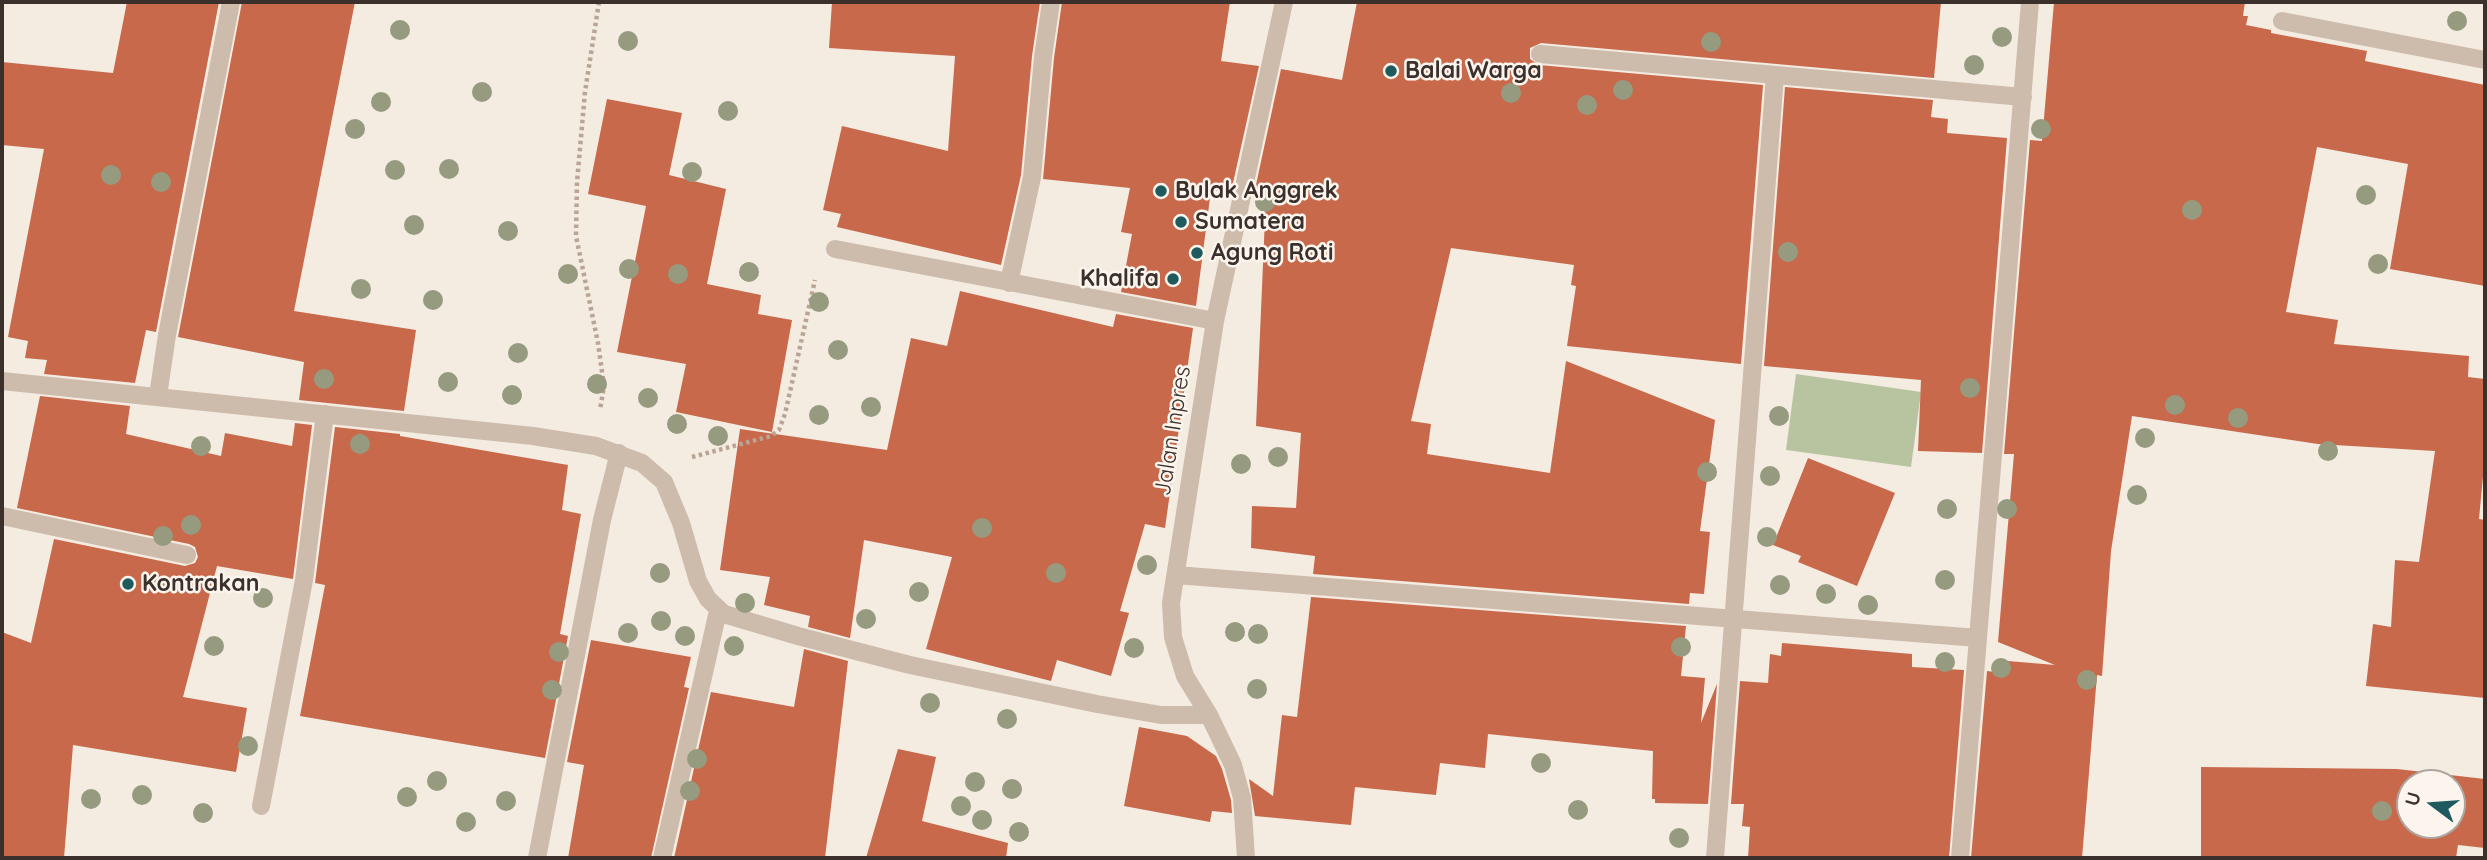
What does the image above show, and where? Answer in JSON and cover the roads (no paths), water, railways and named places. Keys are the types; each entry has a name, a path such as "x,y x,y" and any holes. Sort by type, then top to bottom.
{"street":[{"path":"158,396 167,335 231,2"},
{"path":"1009,283 1032,177 1051,2"},
{"name":"Jalan Inpres","path":"1246,858 1240,789 1224,744 1185,676 1173,637 1171,603 1215,321 1284,2"},
{"path":"1960,858 2031,2"},
{"path":"2282,21 2485,60"},
{"path":"1540,54 2023,97"},
{"path":"1714,858 1775,75"},
{"path":"835,249 1215,321"},
{"path":"2,381 533,436 596,446 619,453 650,469 664,482 673,501 698,581 718,611 786,633 910,665 1097,705 1161,715 1209,715"},
{"path":"261,806 304,580 325,414"},
{"path":"537,858 601,520 619,453"},
{"path":"2,516 187,555"},
{"path":"1176,575 1978,638"},
{"path":"662,858 718,611"}],"place":[{"name":"Balai Warga","path":"1391,71"},
{"name":"Bulak Anggrek","path":"1161,191"},
{"name":"Sumatera","path":"1181,222"},
{"name":"Agung Roti","path":"1197,253"},
{"name":"Khalifa","path":"1173,279"},
{"name":"Kontrakan","path":"128,584"}]}
